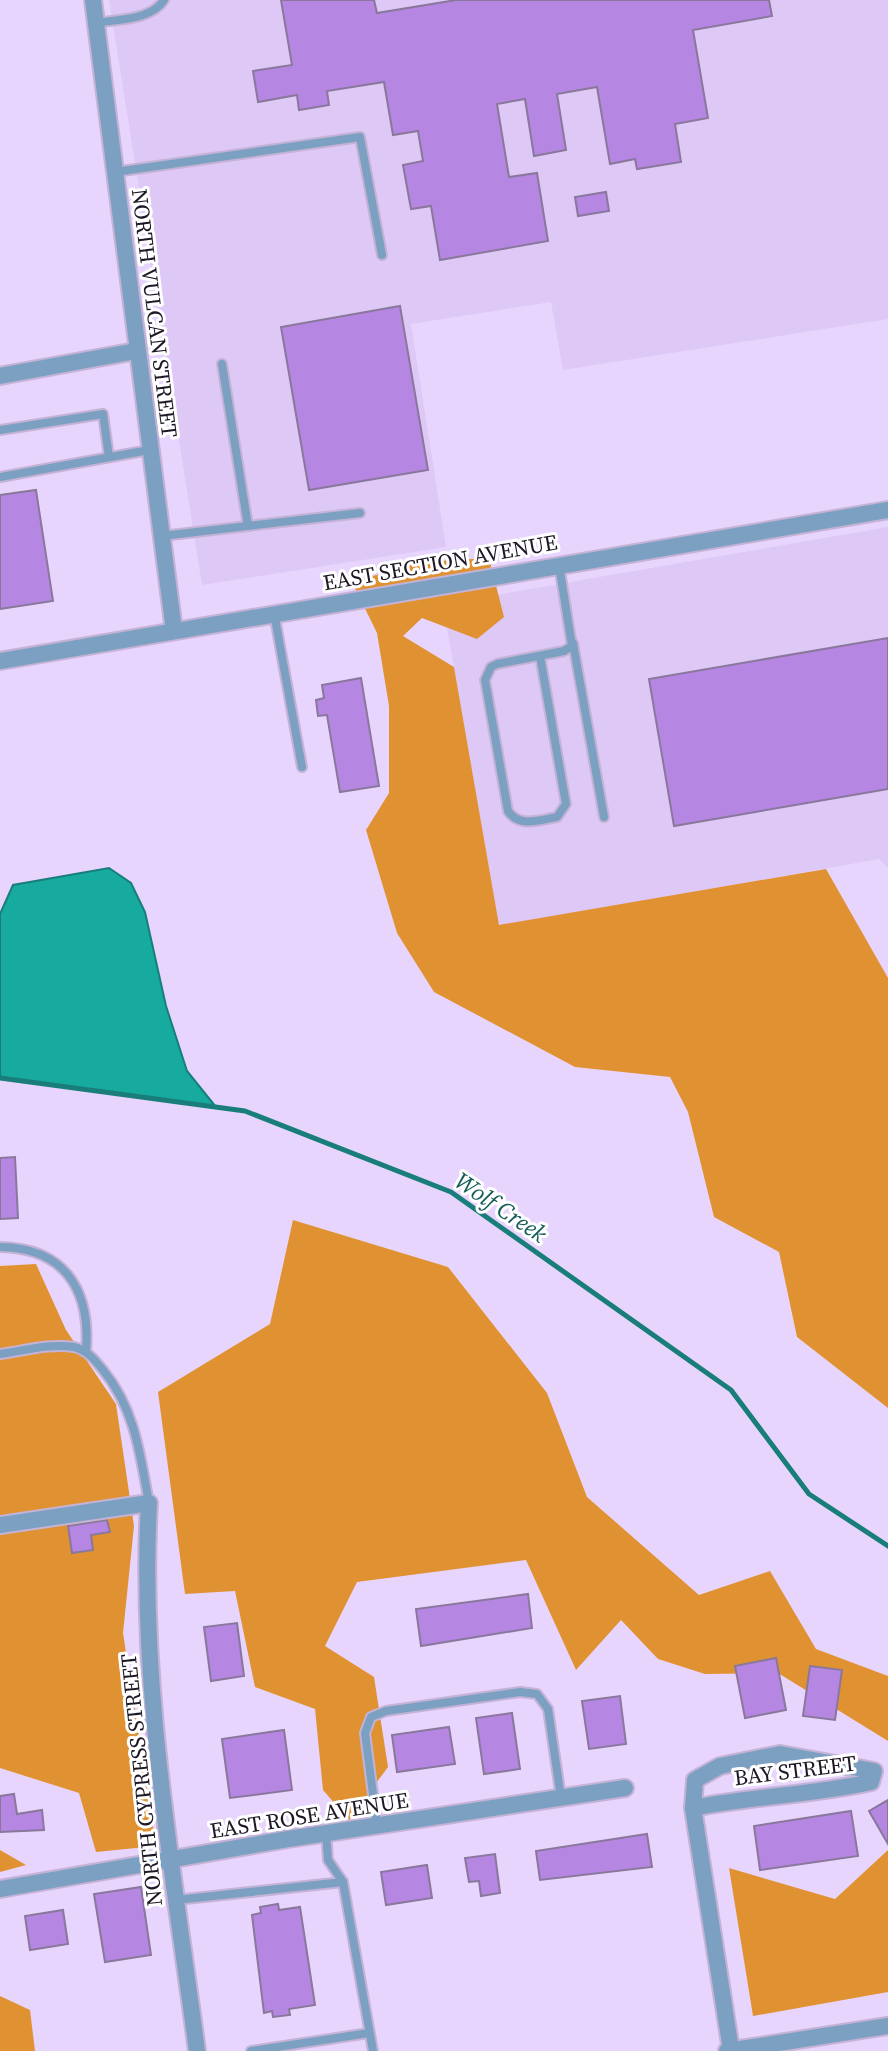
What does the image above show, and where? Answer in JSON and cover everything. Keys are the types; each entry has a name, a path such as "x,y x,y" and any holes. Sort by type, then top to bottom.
{"street":[{"name":"NORTH VULCAN STREET","path":"93,0 174,631"},
{"path":"0,376 136,351"},
{"name":"EAST SECTION AVENUE","path":"0,661 888,510"},
{"path":"0,1525 149,1503"},
{"name":"NORTH CYPRESS STREET","path":"149,1503 146,1618 170,1860 197,2051"},
{"name":"BAY STREET","path":"693,1808 748,1796 840,1789 871,1782 874,1771 780,1754 720,1766 695,1780 693,1808 729,2051"},
{"name":"EAST ROSE AVENUE","path":"0,1889 326,1833 625,1788"},
{"path":"729,2051 795,2046 888,2026"}],"lane":[{"path":"97,23 145,15 158,9 164,0"},
{"path":"115,172 360,137 382,255"},
{"path":"222,364 248,526"},
{"path":"0,430 103,414 109,457"},
{"path":"0,477 149,450"},
{"path":"161,536 360,513"},
{"path":"559,564 604,817"},
{"path":"274,613 302,767"},
{"path":"540,656 566,804 557,817 525,822 516,820 508,811 485,680 491,667 540,656 569,650 573,642"},
{"path":"0,1247 25,1248 52,1259 69,1275 83,1302 88,1326 86,1352"},
{"path":"0,1354 63,1346 86,1352 121,1392 137,1434 149,1503"},
{"path":"377,1826 365,1733 371,1717 386,1711 520,1692 537,1694 548,1709 561,1799"},
{"path":"326,1833 328,1860 343,1882 373,2051"},
{"path":"176,1900 343,1882"},
{"path":"251,2051 369,2033"}],"shaded area":[{"path":"109,0 888,0 888,319 563,370 551,302 411,324 446,547 202,585"},
{"path":"888,527 888,868 879,859 499,926 443,604"},
{"path":"489,558 504,617 477,639 422,618 403,636 454,667 499,925 826,869 888,978 888,1408 797,1337 779,1252 714,1217 688,1112 670,1077 575,1067 434,992 397,933 366,830 389,793 389,706 377,633 352,582 421,562"},
{"path":"109,868 131,883 145,912 166,1006 187,1071 216,1107 0,1078 0,914 13,885"},
{"path":"293,1220 448,1267 547,1393 587,1497 699,1595 770,1571 816,1649 888,1676 888,1741 778,1673 705,1674 658,1659 621,1620 576,1670 526,1560 357,1582 325,1646 374,1677 388,1767 349,1820 323,1790 315,1709 255,1687 235,1591 185,1594 158,1392 270,1324"},
{"path":"36,1264 66,1330 116,1404 134,1526 123,1633 156,1846 96,1852 79,1793 0,1768 0,1266"},
{"path":"0,1850 26,1865 0,1872"},
{"path":"888,1850 888,1992 753,2016 729,1868 835,1899"},
{"path":"0,1996 30,2010 35,2051 0,2051"}],"building":[{"path":"281,0 374,0 377,13 456,0 769,0 772,16 693,30 708,118 675,124 681,162 637,169 635,159 610,164 597,87 557,94 566,150 534,156 525,99 497,104 509,177 537,173 548,241 440,260 431,206 411,209 403,165 423,161 418,131 393,135 384,82 327,91 329,105 299,110 297,95 258,102 253,71 292,65"},
{"path":"606,192 609,211 578,216 575,197"},
{"path":"400,306 428,470 309,490 281,327"},
{"path":"36,490 53,601 0,609 0,495"},
{"path":"888,638 888,789 674,826 649,679"},
{"path":"361,678 379,786 340,792 327,715 318,716 316,700 324,698 322,685"},
{"path":"15,1157 18,1218 0,1219 0,1158"},
{"path":"107,1520 110,1532 91,1535 93,1550 72,1553 68,1526"},
{"path":"528,1594 532,1628 421,1646 416,1609"},
{"path":"237,1623 244,1676 211,1681 204,1627"},
{"path":"776,1658 786,1710 745,1718 735,1666"},
{"path":"810,1666 842,1670 835,1720 803,1716"},
{"path":"620,1696 626,1744 589,1749 582,1701"},
{"path":"512,1713 520,1769 484,1774 476,1718"},
{"path":"449,1727 455,1764 397,1772 392,1735"},
{"path":"284,1730 292,1790 230,1798 222,1739"},
{"path":"14,1794 17,1814 42,1810 44,1830 0,1832 0,1796"},
{"path":"888,1800 888,1844 869,1811"},
{"path":"851,1811 858,1856 760,1870 754,1826"},
{"path":"647,1834 652,1867 540,1880 536,1851"},
{"path":"495,1854 500,1893 481,1896 479,1881 469,1882 465,1858"},
{"path":"427,1865 432,1898 386,1905 381,1872"},
{"path":"141,1887 151,1955 105,1962 94,1894"},
{"path":"278,1904 279,1910 300,1907 315,2005 289,2009 290,2015 273,2017 272,2011 264,2013 252,1915 261,1913 260,1907"},
{"path":"63,1910 68,1944 30,1950 25,1916"}],"waterway":[{"name":"Wolf Creek","path":"0,1078 245,1111 451,1192 731,1390 809,1494 888,1546"}]}
